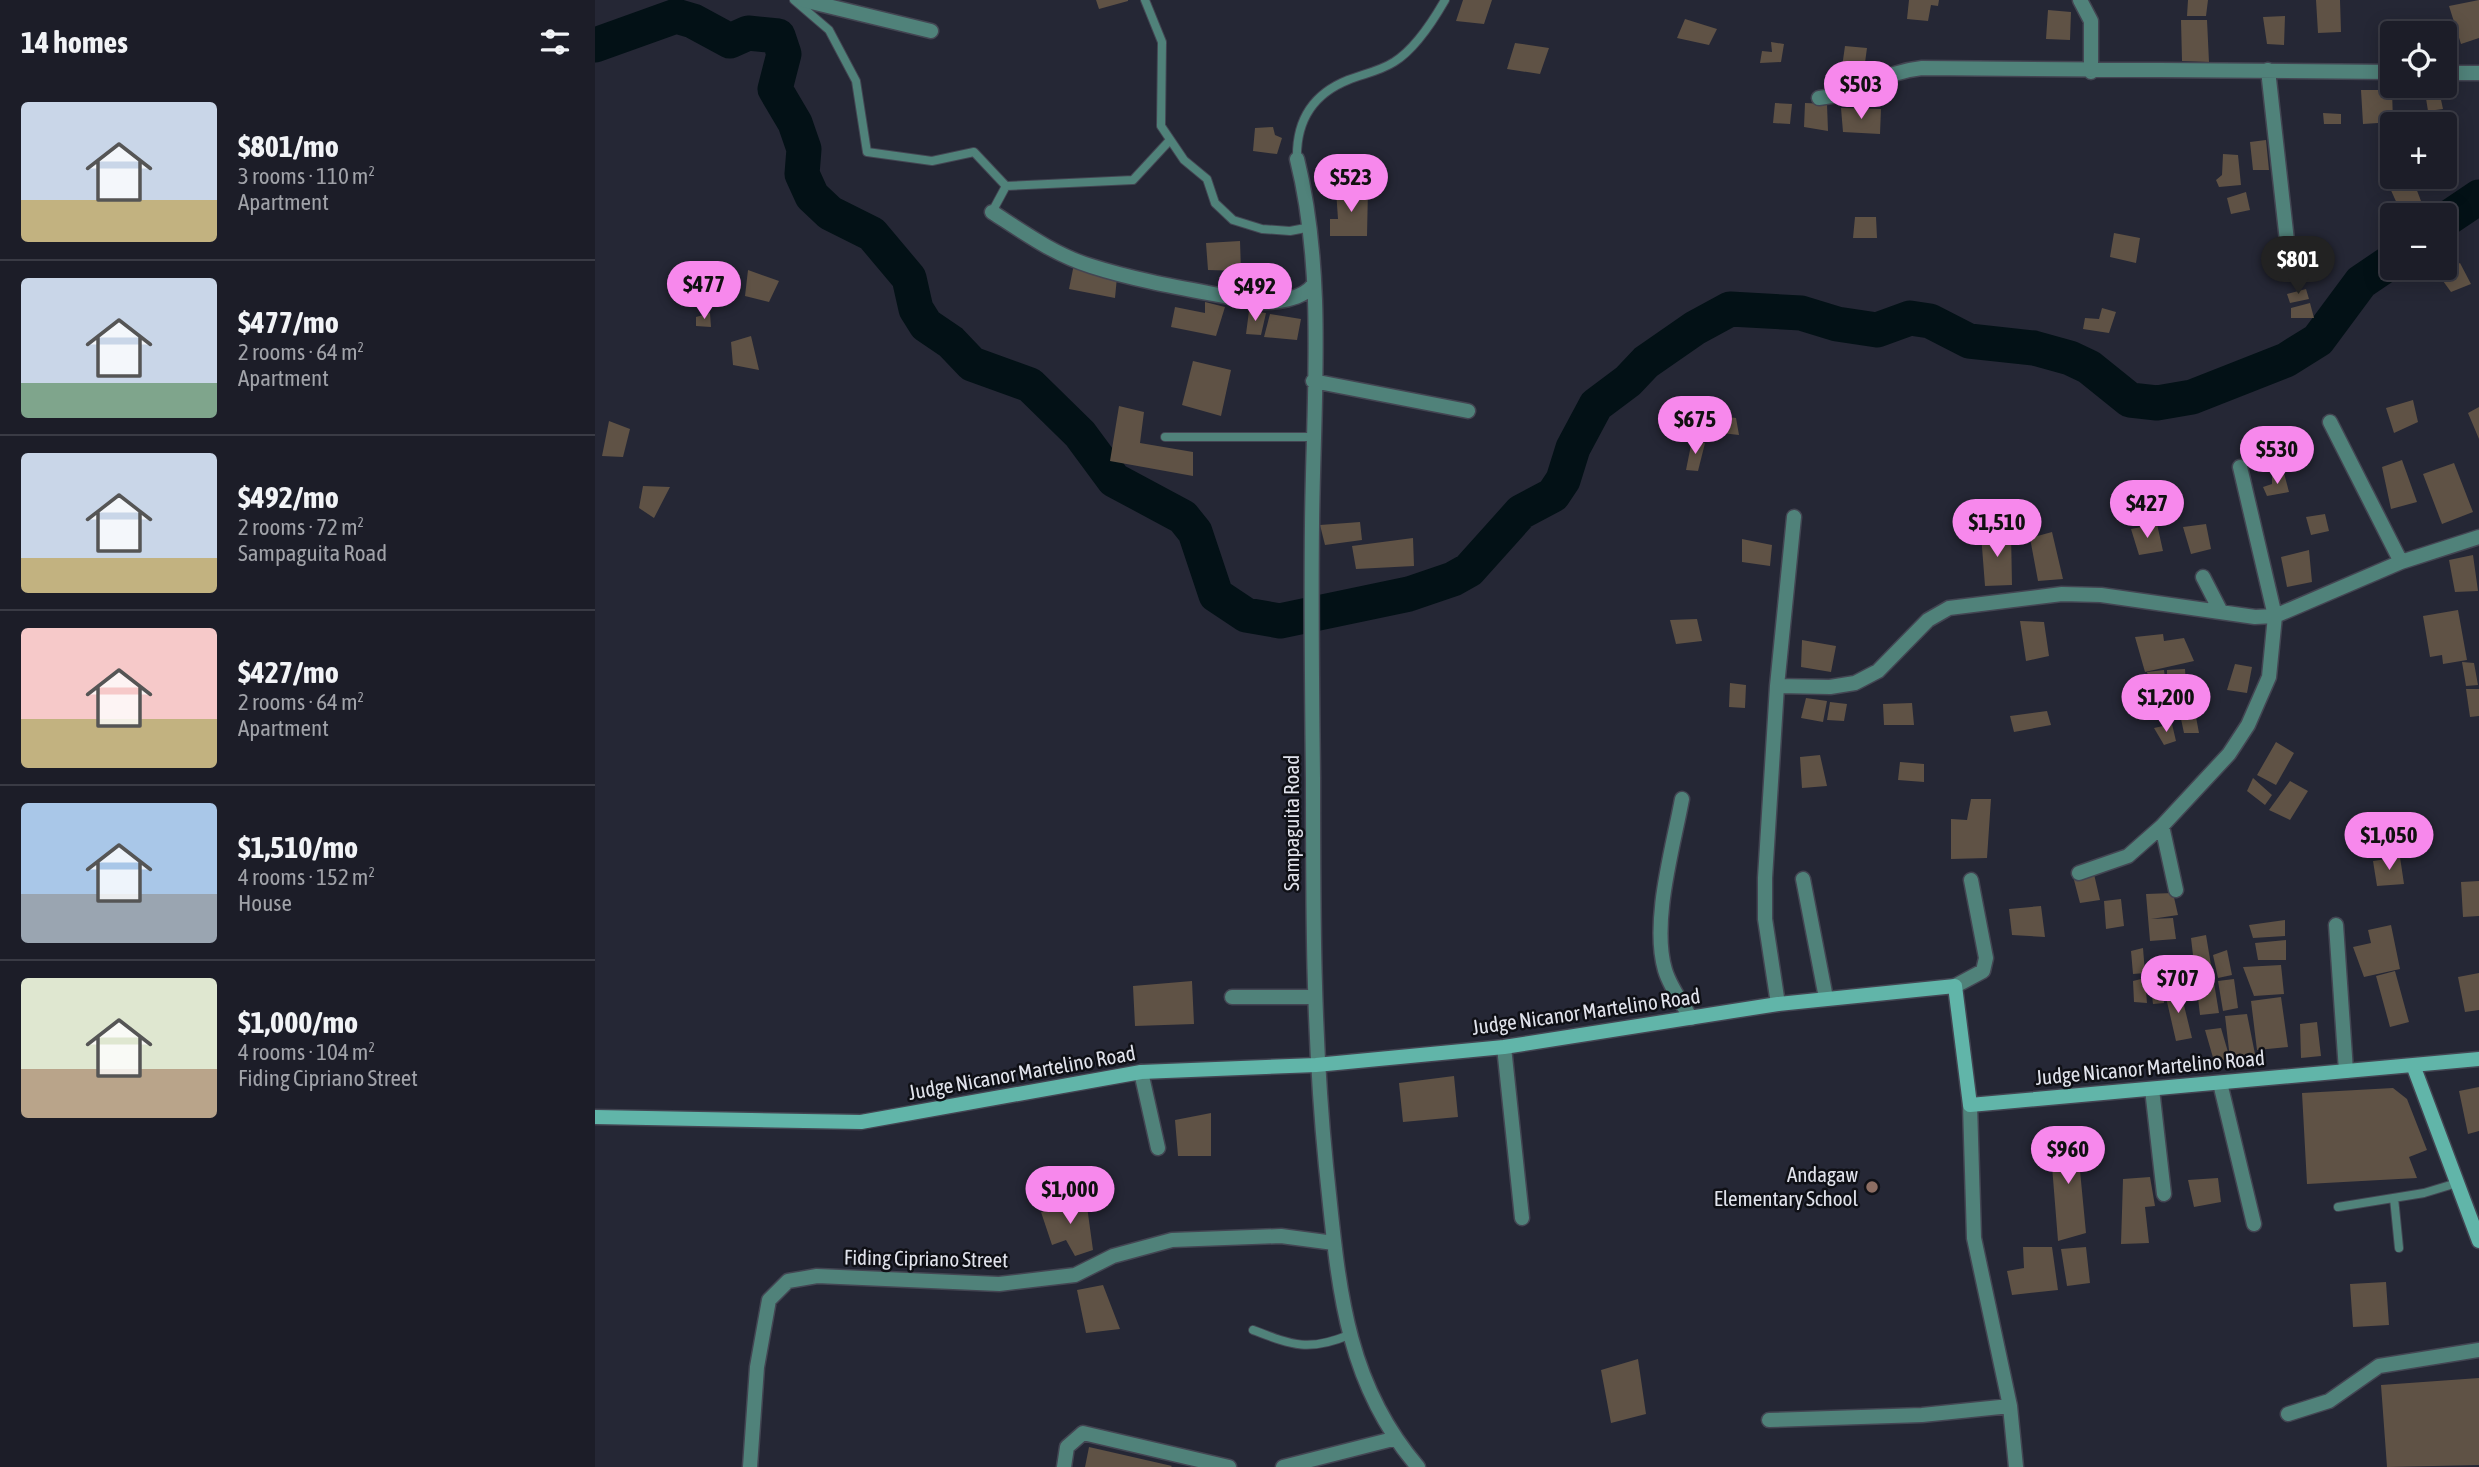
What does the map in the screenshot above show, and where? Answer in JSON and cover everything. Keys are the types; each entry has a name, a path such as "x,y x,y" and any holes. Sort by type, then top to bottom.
{"street":[{"path":"803,0 931,32"},
{"path":"2080,0 2091,21 2091,72"},
{"path":"1819,98 1843,96 1900,70 1922,68 2091,72 2380,72"},
{"path":"2269,70 2287,241"},
{"path":"2457,73 2479,73"},
{"name":"Sampaguita Road","path":"1297,159 1311,227 1314,284 1311,606 1313,998 1316,1065 1334,1243 1349,1335 1369,1395 1393,1439 1418,1467"},
{"path":"992,212 1044,246 1091,266 1113,271 1255,302 1272,303 1308,293 1314,284"},
{"path":"1313,381 1468,411"},
{"path":"2330,422 2400,562"},
{"path":"2079,873 2128,856 2162,826 2229,754 2248,725 2269,677 2274,616 2239,467"},
{"path":"1778,1004 1765,919 1777,686 1794,517"},
{"path":"1777,686 1830,687 1855,682 1878,671 1928,620 1949,608 2062,594 2101,595 2221,612 2274,616 2400,562 2479,537"},
{"path":"2203,577 2221,612"},
{"path":"1682,799 1665,896 1661,942 1665,970 1691,1018"},
{"path":"2162,826 2176,890"},
{"path":"1803,879 1826,998"},
{"path":"1972,880 1986,958 1983,971 1955,986 1970,1105 1974,1238 2010,1406 2016,1467"},
{"path":"2336,925 2346,1072"},
{"name":"Judge Nicanor Martelino Road","path":"595,1117 861,1122 1141,1072 1316,1065 1504,1047 1778,1004 1955,986"},
{"path":"1233,997 1313,998"},
{"path":"1504,1047 1522,1217"},
{"name":"Judge Nicanor Martelino Road","path":"1970,1105 2479,1059"},
{"path":"2413,1065 2479,1241"},
{"path":"1141,1072 1158,1148"},
{"path":"2220,1083 2254,1224"},
{"path":"2152,1088 2164,1194"},
{"name":"Fiding Cipriano Street","path":"750,1467 757,1367 769,1300 789,1281 817,1276 999,1284 1075,1275 1113,1256 1172,1240 1281,1236 1334,1243"},
{"path":"2288,1414 2329,1401 2379,1366 2479,1350"},
{"path":"1769,1420 1921,1415 2010,1406"},
{"path":"1064,1467 1067,1447 1083,1433 1229,1467"},
{"path":"1283,1467 1393,1439"}],"lane":[{"path":"794,0 829,30 856,82 867,152 932,161 974,152 1006,186 1133,180 1170,140"},
{"path":"1146,0 1161,42 1161,126 1184,160 1207,179 1215,203 1233,220 1262,229 1290,231 1311,227"},
{"path":"1297,159 1297,139 1306,113 1322,93 1395,62 1420,38 1445,0"},
{"path":"992,212 1006,186"},
{"path":"1165,437 1313,437"},
{"path":"2338,1207 2394,1198 2457,1182"},
{"path":"2394,1198 2399,1248"},
{"path":"1253,1329 1303,1346 1324,1345 1349,1335"}],"building":[{"path":"1096,0 1128,0 1128,1 1099,9"},
{"path":"1463,0 1492,0 1484,24 1456,21"},
{"path":"1909,0 1939,0 1938,6 1931,5 1928,21 1907,19"},
{"path":"2188,0 2208,0 2206,16 2187,16"},
{"path":"2316,0 2340,0 2341,32 2318,33"},
{"path":"2479,0 2479,38 2461,44 2457,21 2454,21 2449,6"},
{"path":"2048,10 2071,12 2070,40 2046,39"},
{"path":"2285,16 2284,45 2267,44 2263,17"},
{"path":"1685,19 1717,29 1709,45 1677,38"},
{"path":"2181,20 2207,20 2209,62 2182,61"},
{"path":"1771,42 1784,44 1781,62 1760,63 1762,51 1772,52"},
{"path":"1515,43 1549,48 1540,74 1507,69"},
{"path":"1845,46 1867,48 1864,70 1842,67"},
{"path":"2361,90 2380,90 2380,98 2392,98 2393,112 2380,112 2380,123 2363,124"},
{"path":"2426,98 2441,98 2443,109 2428,111"},
{"path":"1775,103 1792,104 1790,124 1773,123"},
{"path":"1805,103 1827,104 1828,131 1804,127"},
{"path":"1841,108 1881,109 1880,134 1843,132"},
{"path":"2323,113 2341,114 2341,124 2324,124"},
{"path":"1273,127 1275,135 1282,138 1277,154 1253,151 1255,128"},
{"path":"2266,140 2269,170 2253,170 2250,142"},
{"path":"2223,154 2238,155 2241,185 2219,187 2216,180 2222,175"},
{"path":"1379,162 1379,185 1321,189 1318,164"},
{"path":"1368,189 1367,236 1330,236 1330,219 1338,219 1336,190"},
{"path":"2390,189 2416,189 2421,201 2415,203 2397,203"},
{"path":"2246,192 2250,210 2231,214 2227,198"},
{"path":"1855,217 1876,217 1877,238 1853,238"},
{"path":"2114,233 2140,238 2136,263 2110,257"},
{"path":"2297,239 2302,272 2280,279 2270,245"},
{"path":"1240,241 1241,271 1208,270 1206,243"},
{"path":"2460,263 2471,284 2451,292 2442,280 2457,280 2457,264"},
{"path":"1074,264 1117,277 1115,298 1069,289"},
{"path":"748,270 779,281 769,302 745,296"},
{"path":"2306,289 2309,299 2290,303 2287,294"},
{"path":"1205,302 1225,307 1216,336 1171,327 1175,307 1205,313"},
{"path":"2310,303 2314,318 2291,318 2291,308"},
{"path":"2102,308 2116,312 2109,333 2083,329 2085,318 2099,319"},
{"path":"1249,311 1266,313 1261,335 1246,334"},
{"path":"710,313 711,327 696,326 696,317"},
{"path":"1270,314 1301,319 1297,340 1264,337"},
{"path":"751,336 759,370 733,365 731,342"},
{"path":"1193,361 1231,370 1221,416 1182,405"},
{"path":"2413,400 2418,422 2394,433 2386,408"},
{"path":"1119,406 1144,412 1140,443 1193,452 1193,476 1110,461"},
{"path":"2479,407 2479,439 2468,413"},
{"path":"1713,415 1736,418 1739,435 1713,432"},
{"path":"609,421 630,429 623,457 602,456"},
{"path":"1692,440 1705,443 1698,471 1686,470"},
{"path":"2402,460 2417,502 2391,509 2382,467"},
{"path":"2454,463 2473,512 2442,524 2423,474"},
{"path":"2284,473 2289,492 2267,496 2263,487 2272,484 2272,476"},
{"path":"643,486 670,487 654,518 639,508"},
{"path":"2145,500 2145,523 2129,524 2126,501"},
{"path":"2325,514 2329,531 2311,535 2306,517"},
{"path":"1360,522 1362,540 1325,545 1320,525"},
{"path":"2157,524 2163,551 2139,555 2131,529"},
{"path":"2206,524 2211,549 2191,554 2183,527"},
{"path":"2052,532 2063,579 2038,581 2030,538"},
{"path":"2011,533 2012,585 1985,586 1981,534"},
{"path":"1413,538 1414,566 1356,569 1352,546"},
{"path":"1742,539 1772,545 1770,566 1742,562"},
{"path":"2309,550 2312,582 2287,587 2281,557"},
{"path":"2473,555 2478,591 2455,592 2449,560"},
{"path":"2458,610 2467,660 2443,664 2442,655 2430,657 2423,616"},
{"path":"1697,619 1702,641 1676,644 1670,620"},
{"path":"2020,621 2044,622 2049,656 2026,661"},
{"path":"2163,634 2164,641 2184,638 2194,661 2145,672 2135,637"},
{"path":"1802,640 1836,646 1831,672 1801,667"},
{"path":"2462,662 2474,663 2478,685 2466,686"},
{"path":"2235,664 2252,667 2247,693 2227,690"},
{"path":"2185,669 2186,684 2167,685 2167,670"},
{"path":"2164,670 2166,687 2152,689 2147,672"},
{"path":"1730,683 1746,685 1745,708 1729,707"},
{"path":"2466,689 2479,689 2479,716 2470,717"},
{"path":"2192,692 2194,711 2177,713 2177,694"},
{"path":"2150,697 2156,715 2136,719 2131,699"},
{"path":"1806,698 1827,701 1823,722 1801,718"},
{"path":"1830,702 1847,704 1844,721 1827,720"},
{"path":"1912,703 1914,725 1884,725 1883,704"},
{"path":"2047,711 2051,725 2014,732 2010,716"},
{"path":"2196,717 2199,733 2184,733 2181,719"},
{"path":"2172,724 2176,741 2164,745 2154,728"},
{"path":"2276,742 2294,753 2276,785 2257,775"},
{"path":"1820,755 1827,786 1802,788 1800,757"},
{"path":"1900,762 1924,764 1924,782 1898,780"},
{"path":"2253,778 2272,795 2265,805 2247,791"},
{"path":"2290,781 2308,791 2290,820 2269,810"},
{"path":"1971,799 1991,799 1987,858 1951,859 1951,819 1967,820"},
{"path":"2400,857 2404,884 2377,886 2373,861"},
{"path":"2094,874 2100,900 2080,903 2074,880"},
{"path":"2479,881 2479,916 2463,917 2461,882"},
{"path":"2173,893 2178,915 2151,919 2173,918 2176,939 2150,941 2146,894"},
{"path":"2121,899 2124,926 2106,929 2104,901"},
{"path":"2041,906 2045,937 2012,935 2009,909"},
{"path":"2285,920 2285,936 2253,938 2249,925"},
{"path":"2391,925 2400,969 2364,977 2353,947 2371,943 2368,930"},
{"path":"2206,935 2219,1013 2200,1015 2191,938"},
{"path":"2286,940 2286,960 2258,960 2255,943"},
{"path":"2143,948 2145,973 2133,974 2131,951"},
{"path":"2227,950 2232,975 2218,978 2213,955"},
{"path":"2281,965 2284,994 2254,996 2243,967"},
{"path":"2395,971 2409,1022 2390,1027 2376,976"},
{"path":"2149,972 2161,972 2164,1003 2153,1004"},
{"path":"2479,973 2479,1010 2465,1012 2458,977"},
{"path":"2145,978 2147,1003 2134,1002 2133,981"},
{"path":"2234,979 2238,1008 2223,1011 2218,981"},
{"path":"1192,981 1194,1024 1135,1026 1133,986"},
{"path":"2180,989 2192,1038 2176,1041 2165,993"},
{"path":"2281,997 2288,1047 2257,1050 2251,1001"},
{"path":"2247,1014 2257,1064 2231,1067 2225,1016"},
{"path":"2317,1022 2321,1056 2301,1058 2300,1024"},
{"path":"2221,1028 2230,1059 2214,1061 2205,1030"},
{"path":"1454,1076 1458,1117 1403,1122 1399,1083"},
{"path":"2479,1087 2479,1131 2468,1134 2459,1091"},
{"path":"2393,1088 2407,1099 2427,1150 2409,1157 2417,1178 2307,1184 2302,1093"},
{"path":"1211,1113 1211,1156 1178,1156 1175,1120"},
{"path":"2059,1129 2076,1129 2086,1233 2058,1241 2050,1141 2060,1141"},
{"path":"2150,1177 2155,1206 2145,1207 2149,1243 2121,1244 2123,1179"},
{"path":"2218,1178 2221,1202 2194,1207 2188,1180"},
{"path":"1086,1199 1093,1250 1075,1256 1066,1240 1052,1245 1041,1212"},
{"path":"2023,1247 2052,1247 2058,1290 2012,1295 2007,1271 2024,1268"},
{"path":"2086,1247 2090,1283 2067,1286 2061,1249"},
{"path":"2386,1282 2389,1325 2353,1327 2350,1284"},
{"path":"1103,1285 1120,1329 1086,1333 1077,1290"},
{"path":"1638,1359 1646,1414 1611,1423 1601,1370"},
{"path":"2479,1378 2479,1465 2387,1467 2381,1385"},
{"path":"1089,1447 1172,1466 1085,1467"}],"waterway":[{"path":"595,45 676,16 693,21 730,41 748,33 778,36 784,54 775,89 795,123 804,149 802,174 812,196 830,213 872,234 909,278 916,309 926,325 951,342 972,364 1030,385 1080,434 1114,480 1183,517 1195,532 1216,595 1246,615 1280,621 1409,594 1453,579 1469,570 1521,512 1553,495 1563,480 1573,448 1596,405 1628,381 1646,362 1695,328 1730,309 1801,313 1837,324 1877,330 1910,318 1930,321 1969,341 2034,348 2070,358 2089,367 2130,400 2157,403 2192,397 2286,360 2318,340 2361,282 2380,269"},
{"path":"2457,212 2479,197"}],"place":[{"name":"Andagaw Elementary School","path":"1872,1187"}]}
